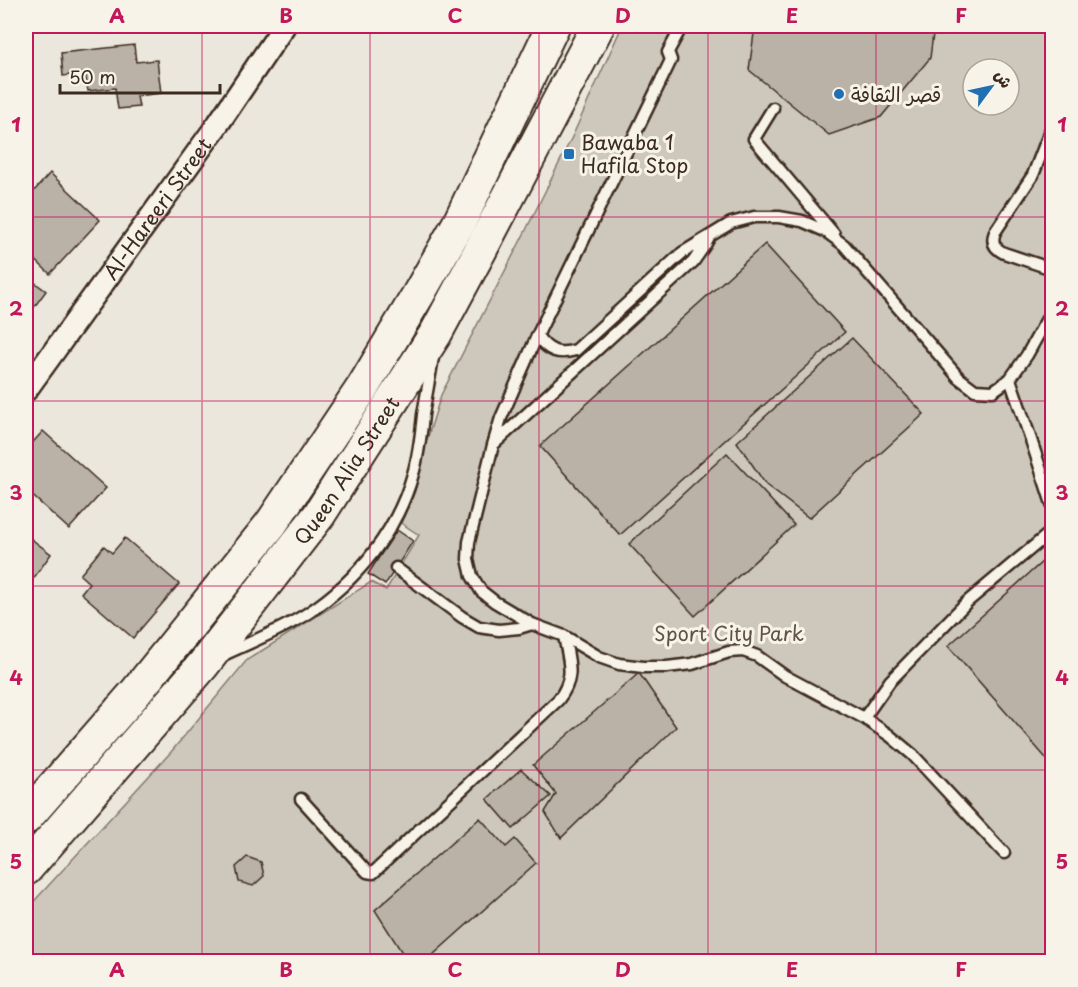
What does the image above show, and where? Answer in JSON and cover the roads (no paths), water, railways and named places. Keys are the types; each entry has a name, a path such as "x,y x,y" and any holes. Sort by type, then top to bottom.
{"main road":[{"name":"Queen Alia Street","path":"26,818 136,692 271,524 350,406 418,296 459,223 553,26"},
{"name":"Queen Alia Street","path":"26,869 203,665 319,515 436,333 598,26"}],"street":[{"name":"Al-Hareeri Street","path":"26,390 218,124 284,26"}],"lane":[{"path":"682,26 668,52 671,60 537,336 501,418 470,542 468,559 472,576 481,591 495,602 532,624 564,636 599,657 619,664 667,667 692,664 729,652 743,651 757,656 785,676 864,718 913,754 1004,853"},
{"path":"773,108 754,139 959,378 975,390 993,391 1010,379 1053,310"},
{"path":"1053,126 1033,175 993,238 993,245 998,250 1053,269"},
{"path":"537,336 544,346 554,351 565,353 576,350 682,253 731,223 754,217 779,217 802,221 825,231 844,245"},
{"path":"493,445 693,262 710,236"},
{"path":"203,665 307,614 339,589 377,554 403,501 413,474 420,445 436,333"},
{"path":"1010,379 1053,504"},
{"path":"864,718 890,681 967,602 1053,528"},
{"path":"396,568 479,627 499,630 532,624"},
{"path":"301,799 367,872 374,873 565,692 570,673 564,636"}],"place":[{"name":"قصر الثقافة","path":"839,94"},
{"name":"Bawaba 1 Hafila Stop","path":"569,154"}],"park label":[{"name":"Sport City Park","path":"729,633"}]}
